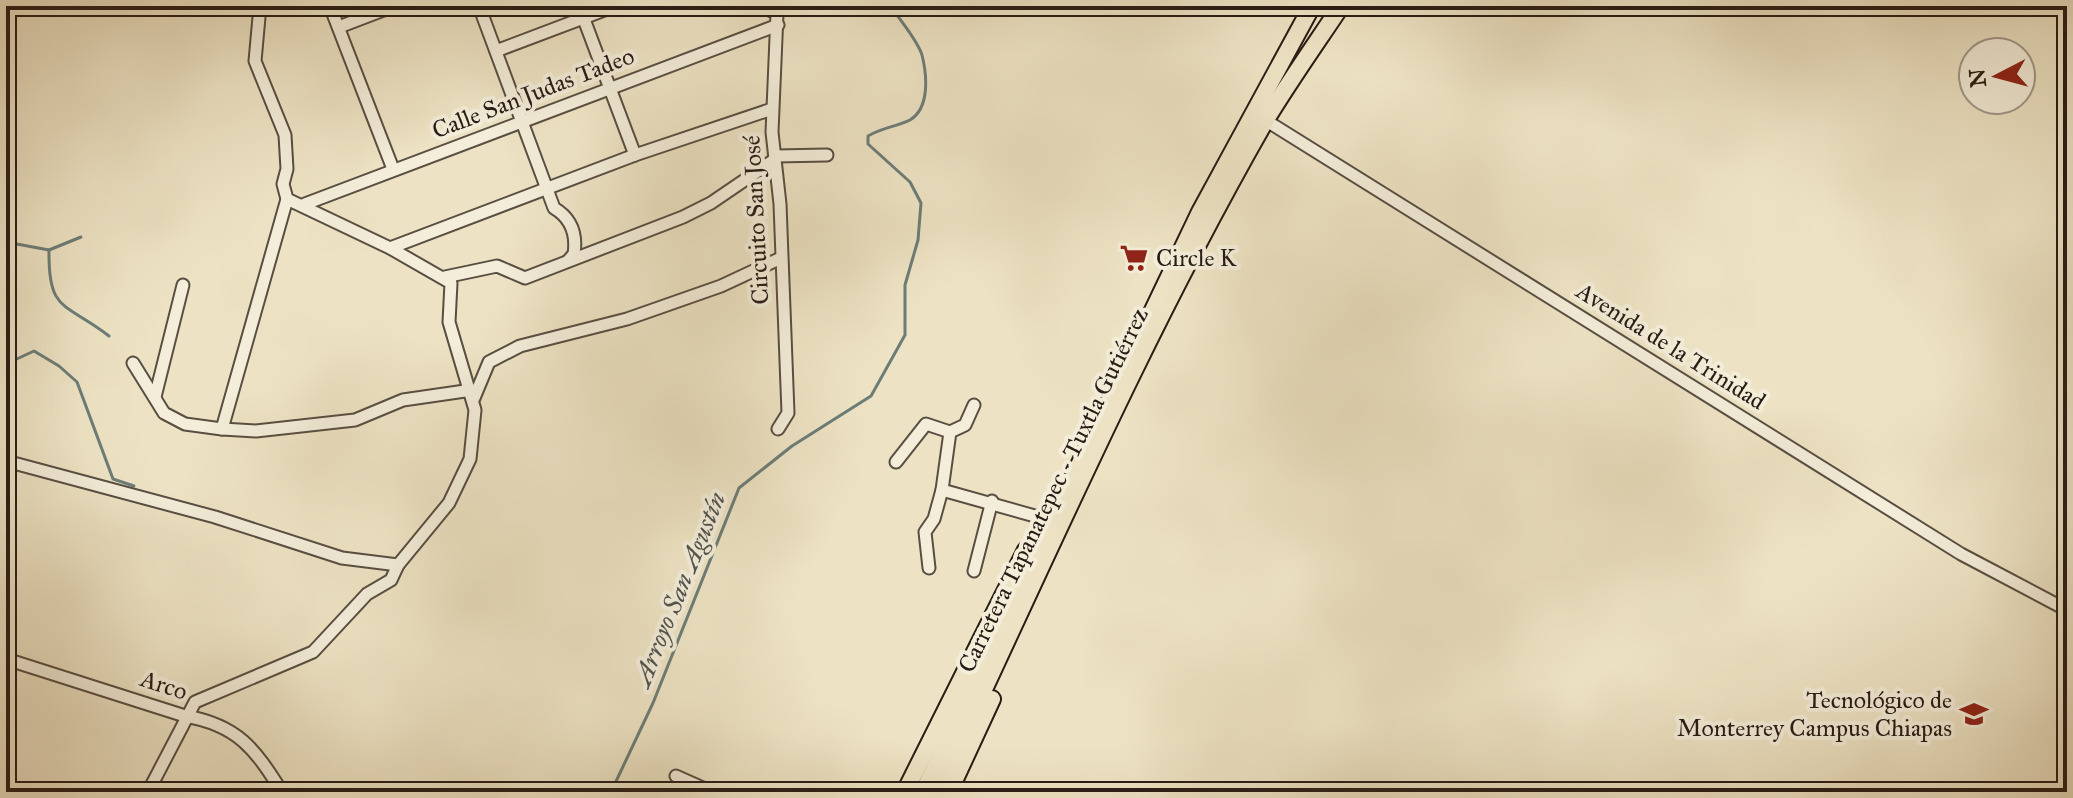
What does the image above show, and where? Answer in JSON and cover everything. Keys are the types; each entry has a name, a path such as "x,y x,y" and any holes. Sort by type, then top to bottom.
{"highway":[{"name":"Carretera Tapanatepec - Tuxtla Gutiérrez","path":"923,792 1200,212 1260,117 1341,6"},
{"name":"Carretera Tapanatepec - Tuxtla Gutiérrez","path":"936,792 1310,9"},
{"path":"905,792 1042,518 1061,500"},
{"path":"949,792 1001,679 1022,610"}],"street":[{"path":"222,429 287,199 284,192 287,169 285,135 255,61 260,6"},
{"path":"330,6 393,169"},
{"path":"339,27 394,6"},
{"path":"479,6 524,120 554,208 566,215 573,231 574,254 566,263"},
{"path":"496,51 581,12 615,6"},
{"path":"762,6 777,19"},
{"path":"581,12 635,155"},
{"name":"Calle San Judas Tadeo","path":"305,204 610,88 777,19"},
{"name":"Circuito San José","path":"777,19 772,109 788,413 778,429"},
{"path":"390,248 635,155 772,109"},
{"name":"Avenida de la Trinidad","path":"1260,117 1961,554 2067,610"},
{"path":"445,277 497,266 525,278 711,203 775,158 827,155"},
{"path":"148,792 185,716 202,697 313,652 367,594 391,580 398,565 449,503 465,470 474,434 473,394 449,322 451,283 445,277 305,204 287,199"},
{"path":"473,394 489,362 520,346 627,319 721,286 781,258"},
{"path":"155,397 183,285"},
{"path":"133,363 164,413 174,419 222,429 256,431 355,420 403,400 473,394"},
{"path":"896,462 926,424 950,432 965,425 974,405"},
{"path":"929,568 925,532 934,519 942,490 950,432"},
{"path":"6,461 215,517 342,558 398,565"},
{"path":"942,490 992,501 1042,518"},
{"path":"974,571 992,501"},
{"name":"Arco","path":"6,659 185,716 211,720 248,743 282,792"},
{"path":"676,776 712,792"}],"waterway":[{"name":"Arroyo San Agustín","path":"611,792 653,703 739,488 792,446 871,396 905,335 905,285 918,240 921,203 910,182 868,144 868,136 916,115 924,99 926,81 920,49 891,6"},
{"path":"6,242 49,250 81,237"},
{"path":"49,250 49,270 56,296 62,304 109,336"},
{"path":"6,364 34,351 59,366 77,382 113,479 134,486"}],"place":[{"name":"Circle K","path":"1134,258"},
{"name":"Tecnológico de Monterrey Campus Chiapas","path":"1974,714"}]}
